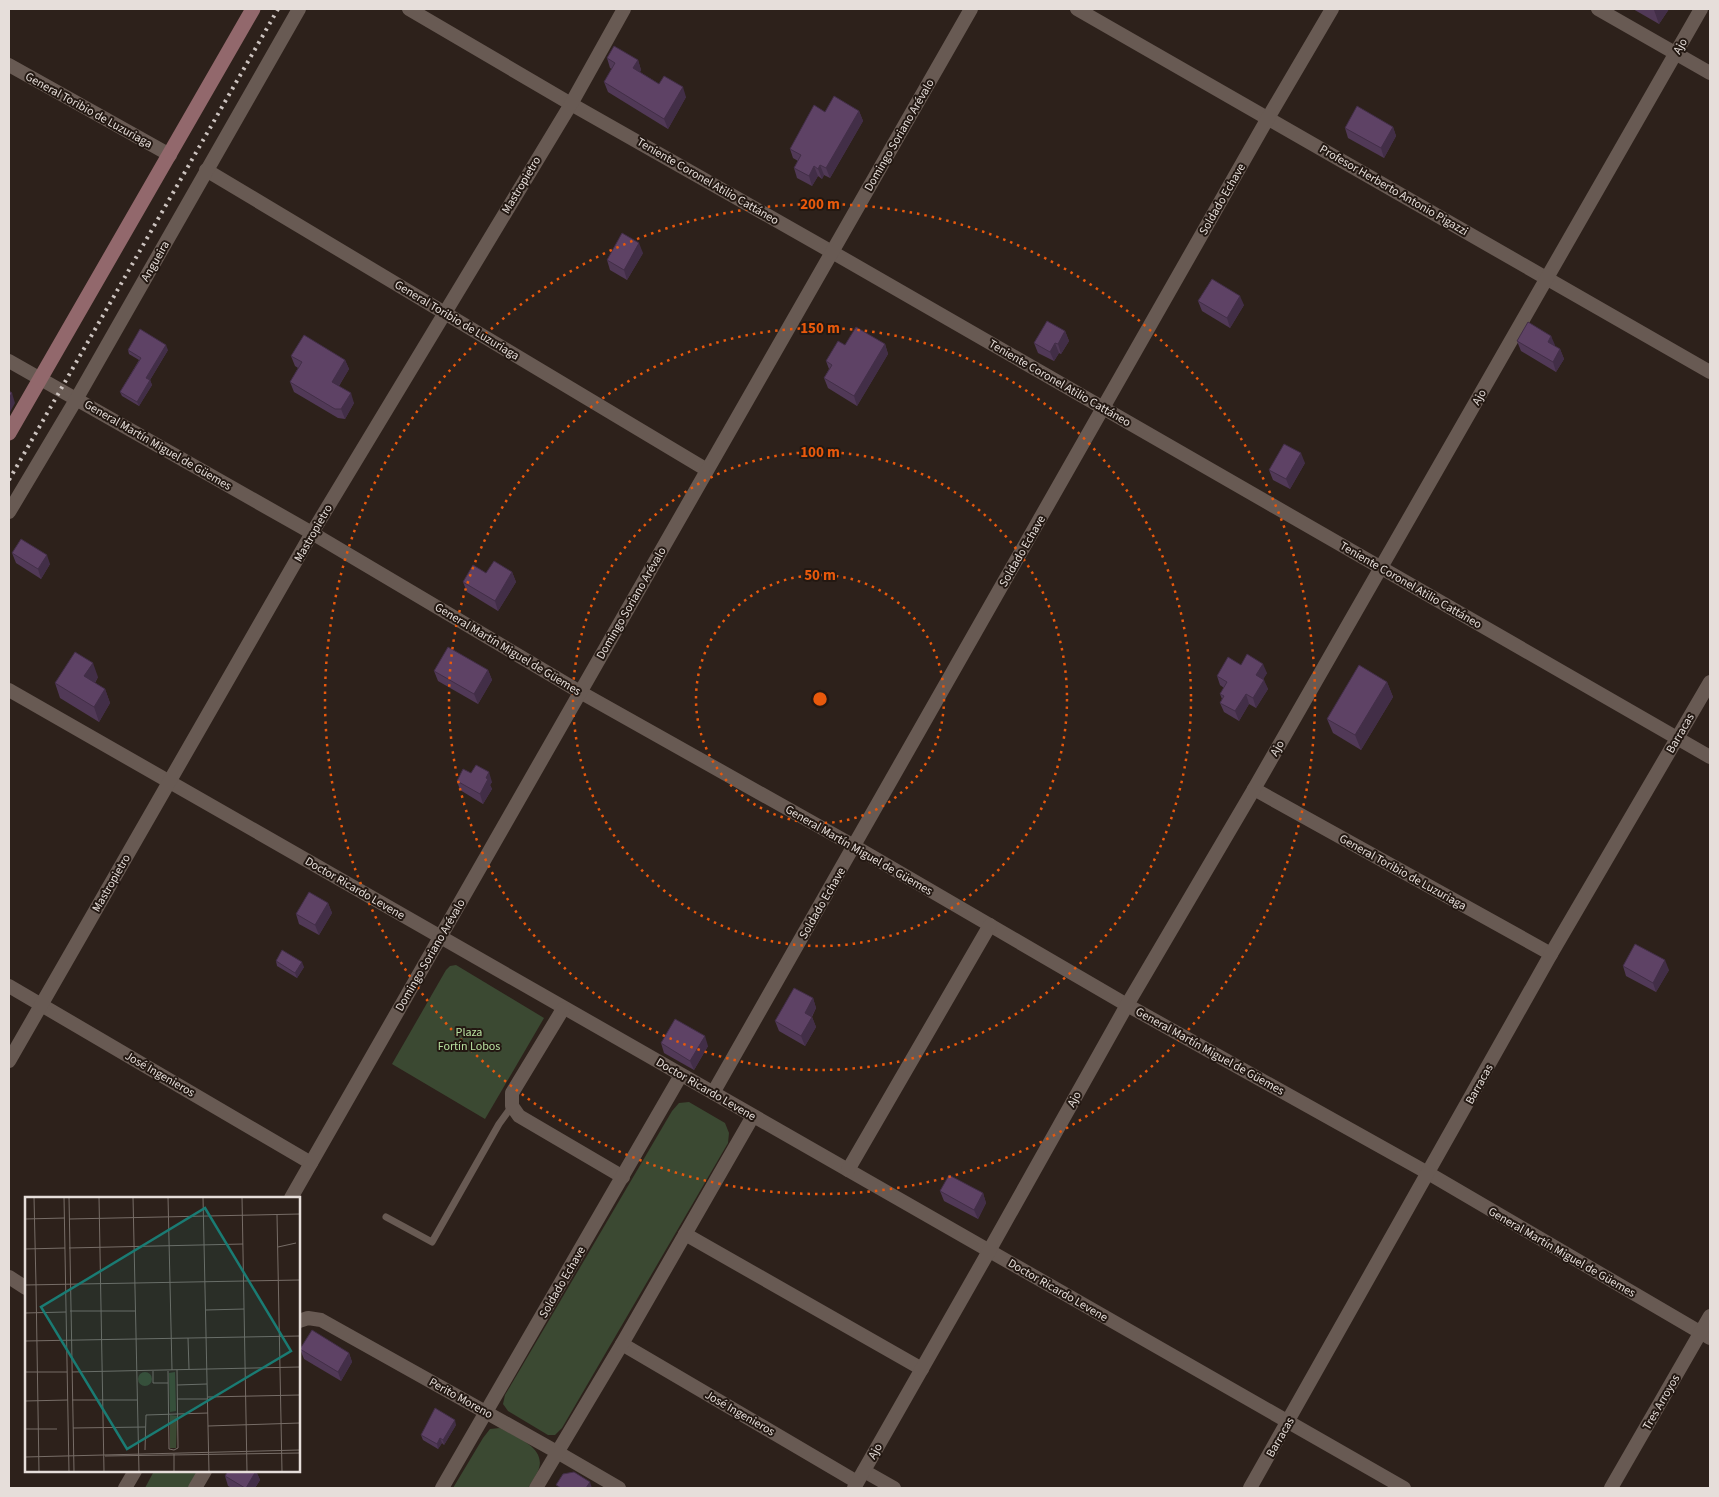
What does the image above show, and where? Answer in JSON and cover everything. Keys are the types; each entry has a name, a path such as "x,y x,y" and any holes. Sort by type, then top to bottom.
{"street":[{"path":"9,433 253,9"},
{"name":"Angueira","path":"9,512 77,398 299,9"},
{"name":"Teniente Coronel Atilio Cattáneo","path":"409,9 571,104 1710,757"},
{"name":"Mastropietro","path":"9,1061 312,533 571,104 624,9"},
{"name":"Domingo Soriano Arévalo","path":"292,1197 971,9"},
{"name":"Profesor Herberto Antonio Pigazzi","path":"1077,9 1710,372"},
{"name":"Soldado Echave","path":"713,1093 1268,118 1332,9"},
{"path":"1598,9 1710,73"},
{"name":"Ajo","path":"858,1480 1127,1005 1254,789 1702,9"},
{"name":"General Toribio de Luzuriaga","path":"9,64 170,156"},
{"name":"General Toribio de Luzuriaga","path":"206,170 708,470"},
{"name":"General Martín Miguel de Güemes","path":"9,361 312,533 580,692 854,846 1127,1005 1428,1173 1705,1335"},
{"name":"Barracas","path":"1250,1488 1551,954 1710,682"},
{"name":"Doctor Ricardo Levene","path":"9,690 563,1009 1404,1488"},
{"name":"General Toribio de Luzuriaga","path":"1254,789 1551,954"},
{"path":"848,1170 990,925"},
{"name":"José Ingenieros","path":"9,986 311,1163"},
{"path":"563,1009 512,1094 512,1106 519,1116 623,1177"},
{"name":"Soldado Echave","path":"442,1488 681,1075"},
{"path":"536,1488 622,1344 753,1116"},
{"path":"685,1234 922,1369"},
{"path":"9,1277 25,1287"},
{"name":"Tres Arroyos","path":"1611,1488 1705,1335 1710,1316"},
{"name":"Perito Moreno","path":"300,1321 308,1318 321,1320 619,1488"},
{"name":"José Ingenieros","path":"622,1344 858,1480 894,1488"},
{"path":"125,1488 134,1472"},
{"path":"195,1488 205,1472"}],"lane":[{"path":"386,1217 432,1242 499,1124 512,1106"}],"green space":[{"name":"Plaza Fortín Lobos","path":"456,965 544,1018 485,1119 392,1064 446,970 450,966"},
{"path":"689,1102 725,1123 729,1133 728,1143 562,1428 555,1435 548,1435 508,1411 503,1404 505,1395 672,1111 679,1103"},
{"path":"500,1428 529,1444 539,1456 538,1471 528,1488 453,1488 490,1429"},
{"path":"153,1472 197,1472 188,1488 145,1488"}],"building":[{"path":"614,46 638,60 633,68 659,84 664,76 683,87 664,119 604,82 615,63 607,58"},
{"path":"834,96 859,111 826,168 820,165 818,169 814,166 809,176 794,168 801,155 790,149 814,105 825,112"},
{"path":"1357,106 1393,127 1381,148 1345,128"},
{"path":"622,233 639,243 624,270 607,260"},
{"path":"1212,279 1240,296 1227,318 1198,301"},
{"path":"1047,321 1065,331 1058,344 1055,343 1050,352 1034,343"},
{"path":"1528,322 1551,336 1548,342 1560,349 1553,362 1517,341"},
{"path":"856,327 885,344 854,396 824,378 832,365 826,361 838,341 845,345"},
{"path":"140,329 166,345 146,378 150,380 137,402 120,392 141,358 128,350"},
{"path":"304,335 345,360 332,382 351,393 341,409 335,409 290,382 302,362 291,356"},
{"path":"1284,444 1301,453 1286,479 1269,470"},
{"path":"21,539 47,555 38,569 12,553"},
{"path":"494,561 512,572 495,601 463,582 473,565 486,573"},
{"path":"448,647 488,670 474,694 434,671"},
{"path":"75,652 93,663 84,676 105,689 94,707 55,683"},
{"path":"1247,654 1263,664 1256,675 1264,680 1253,698 1246,694 1235,711 1220,703 1224,696 1220,694 1227,682 1217,676 1228,657 1241,665"},
{"path":"1359,665 1387,682 1355,735 1327,719"},
{"path":"476,765 489,772 486,778 488,779 480,794 457,781 463,769 471,773"},
{"path":"309,892 328,903 315,925 296,914"},
{"path":"1635,944 1665,960 1653,983 1623,966"},
{"path":"282,950 302,962 295,973 276,961"},
{"path":"794,988 813,998 805,1013 812,1017 801,1036 775,1021"},
{"path":"675,1019 705,1036 690,1061 661,1043"},
{"path":"949,1175 983,1193 974,1210 940,1191"},
{"path":"312,1330 349,1353 338,1372 300,1349"},
{"path":"435,1408 455,1420 443,1440 440,1438 437,1444 421,1435"},
{"path":"227,1472 255,1472 246,1488 225,1476"},
{"path":"574,1472 590,1482 586,1488 561,1488 556,1485 563,1474"}],"railway":[{"path":"9,480 278,9"}]}
